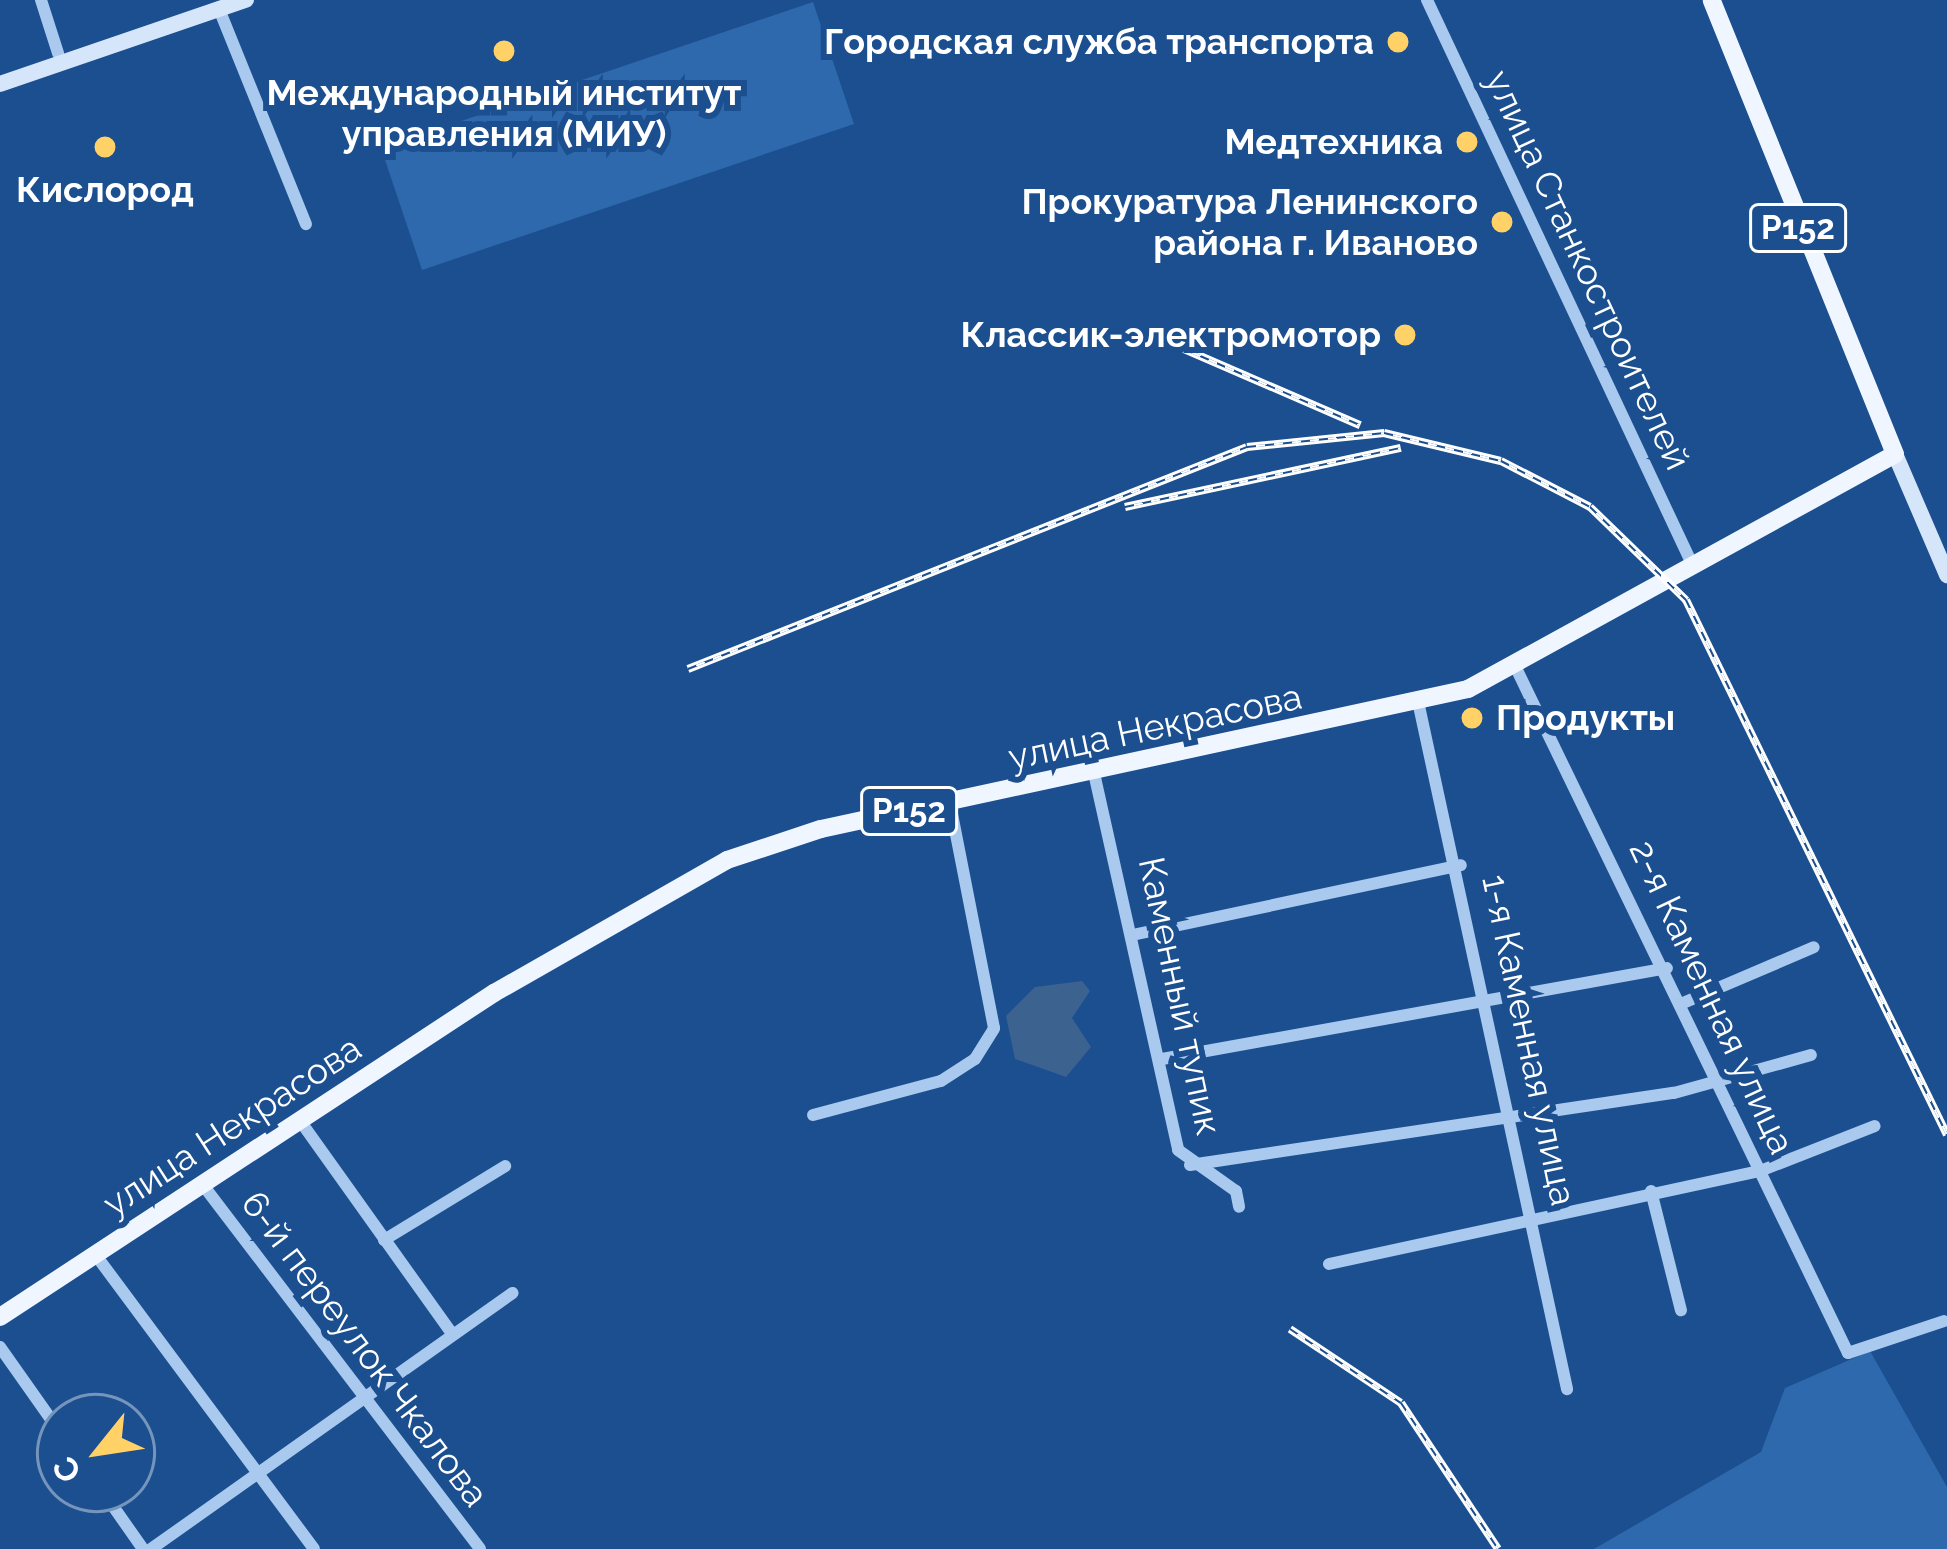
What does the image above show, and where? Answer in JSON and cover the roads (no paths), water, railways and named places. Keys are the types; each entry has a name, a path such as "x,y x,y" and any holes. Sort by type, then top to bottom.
{"main road":[{"path":"0,84 216,3 246,0"},
{"name":"Р152","path":"1701,0 1891,456"},
{"name":"Р152","path":"1712,0 1891,456"},
{"path":"0,73 60,58"},
{"path":"1891,456 1947,575"},
{"name":"улица Некрасова","path":"0,1317 628,910 727,860 950,803 1420,706 1516,668 1891,456"}],"street":[{"path":"41,0 60,58"},
{"name":"улица Станкостроителей","path":"1427,0 1693,566"},
{"path":"216,3 306,224"},
{"name":"2-я Каменная улица","path":"1516,668 1667,968 1848,1353 1944,1321"},
{"name":"1-я Каменная улица","path":"1420,706 1492,1005 1568,1389"},
{"name":"Каменный тупик","path":"1094,772 1190,1165 1236,1191 1239,1207"},
{"path":"813,1115 941,1081 975,1059 994,1028 950,803"},
{"path":"1137,934 1461,866"},
{"path":"1683,1003 1814,947"},
{"path":"1162,1059 1492,1005 1667,968"},
{"path":"1190,1165 1722,1084 1811,1055"},
{"path":"301,1122 452,1332"},
{"path":"1329,1264 1536,1215 1760,1171 1875,1126"},
{"path":"384,1240 506,1166"},
{"name":"6-й переулок Чкалова","path":"203,1185 480,1549"},
{"path":"1652,1191 1681,1310"},
{"path":"95,1254 314,1549"},
{"path":"119,1513 147,1549 513,1292"},
{"path":"0,1347 36,1398"}],"railway":[{"path":"1184,349 1360,425"},
{"path":"688,669 1247,447 1384,433 1501,461 1590,507 1686,600 1947,1135"},
{"path":"1125,507 1401,448"},
{"path":"1290,1329 1401,1403 1498,1549"}],"place":[{"name":"Городская служба транспорта","path":"1398,42"},
{"name":"Международный институт управления (МИУ)","path":"504,51"},
{"name":"Медтехника","path":"1467,142"},
{"name":"Кислород","path":"105,147"},
{"name":"Прокуратура Ленинского района г. Иваново","path":"1502,222"},
{"name":"Классик-электромотор","path":"1405,335"},
{"name":"Продукты","path":"1472,718"}]}
